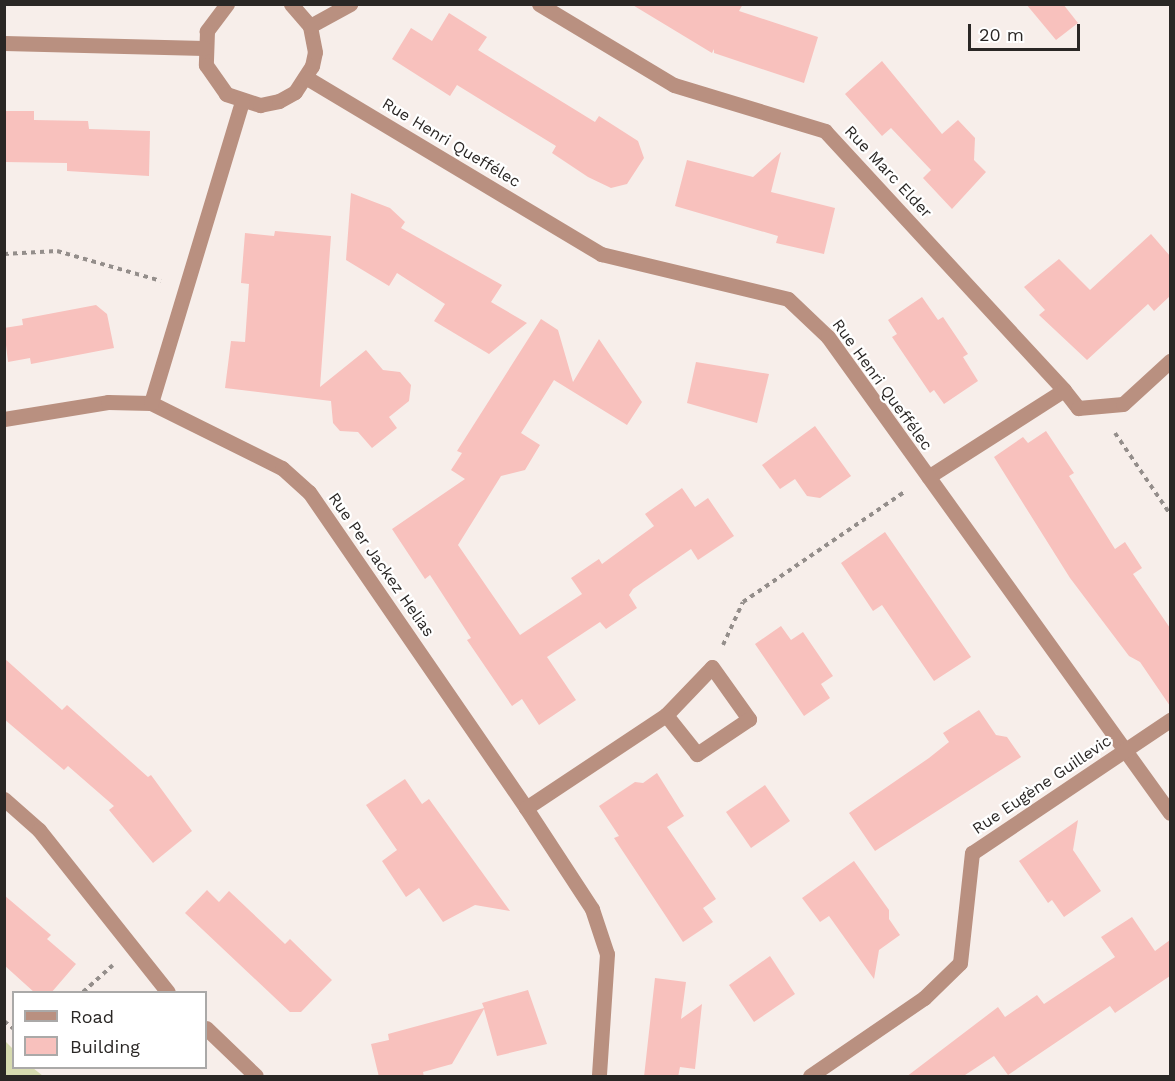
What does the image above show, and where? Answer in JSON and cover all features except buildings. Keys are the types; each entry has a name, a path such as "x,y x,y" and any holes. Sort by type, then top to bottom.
{"street":[{"path":"227,4 207,31 204,48 214,81 226,94 242,102 260,105 279,101 295,92 307,78 315,52 310,26 291,4"},
{"path":"310,26 350,4"},
{"name":"Rue Marc Elder","path":"539,4 674,85 825,131 1064,390 1078,408 1123,404 1170,362"},
{"path":"4,43 204,48"},
{"name":"Rue Henri Queffélec","path":"307,78 601,254 788,299 828,337 1170,813"},
{"path":"151,404 184,288 242,102"},
{"path":"927,477 1064,390"},
{"name":"Rue Per Jackez Helias","path":"4,418 108,402 151,404 282,468 309,492 526,808 592,909 607,954 599,1077"},
{"path":"526,808 666,715 712,667 749,719 697,754 666,715"},
{"name":"Rue Eugène Guillevic","path":"810,1077 924,998 960,963 972,853 1170,720"},
{"path":"4,800 39,830 166,991"},
{"path":"207,1029 256,1077"}],"path":[{"path":"4,254 57,251 184,288"},
{"path":"1096,406 1170,514"},
{"path":"712,667 743,602 927,477"},
{"path":"85,991 132,948"}],"green space":[{"path":"5,1041 12,1048 12,1069 34,1069 43,1076 5,1076"}]}
